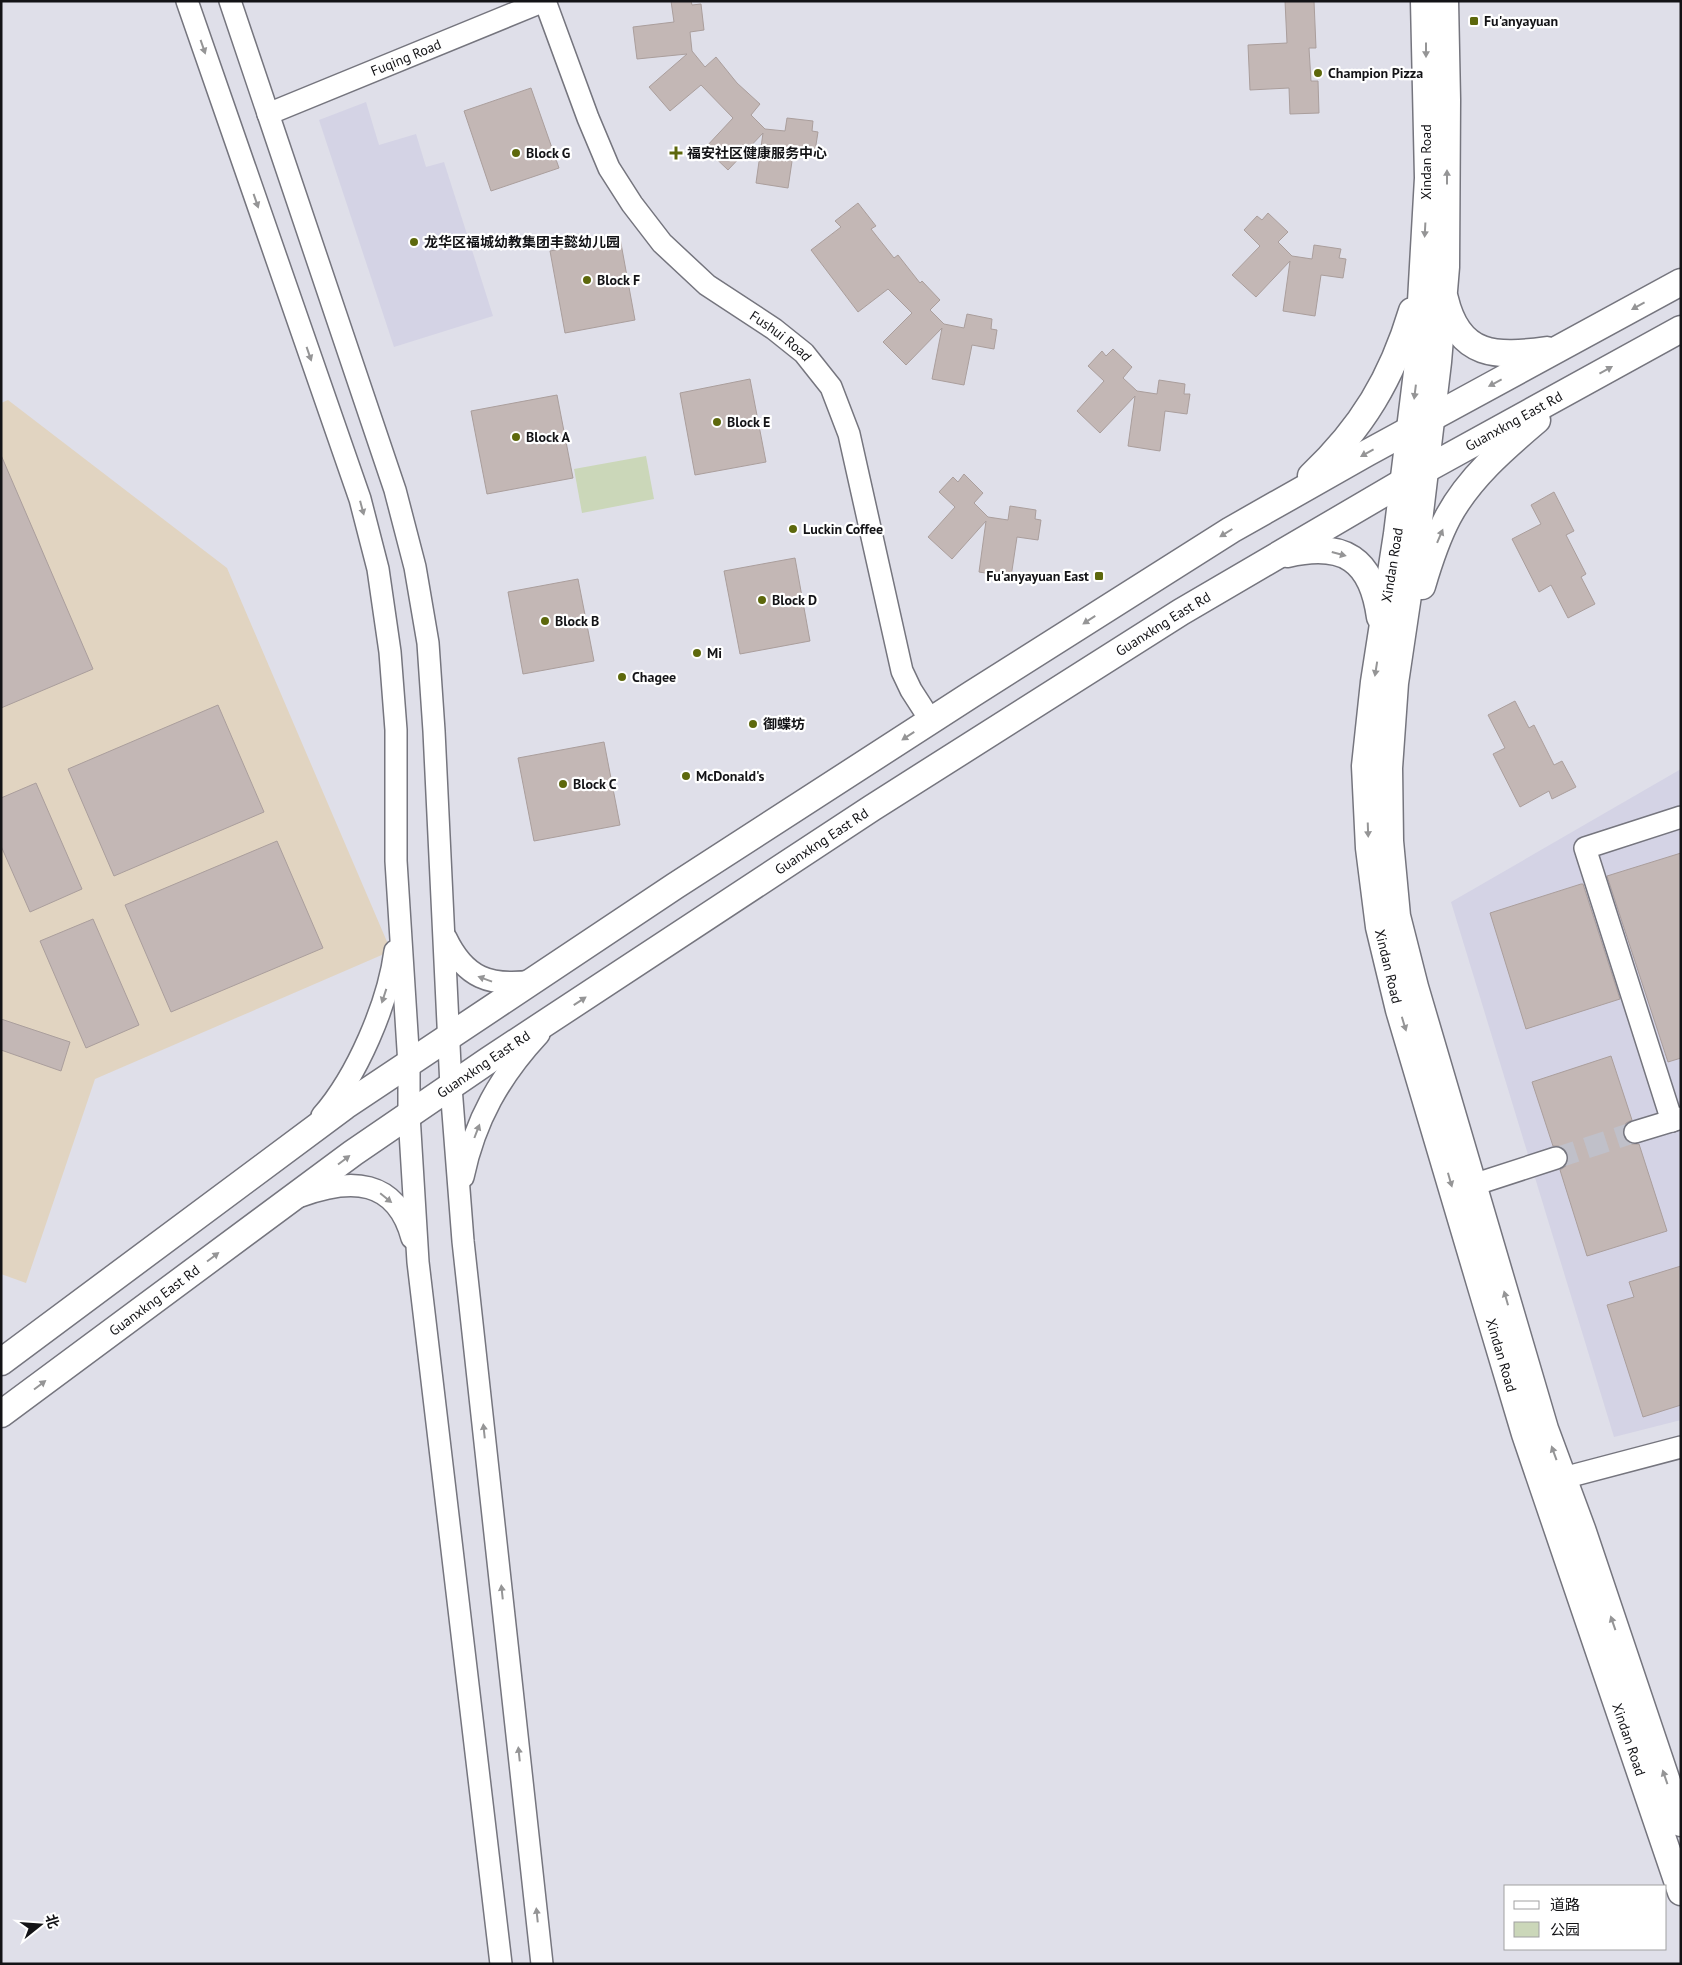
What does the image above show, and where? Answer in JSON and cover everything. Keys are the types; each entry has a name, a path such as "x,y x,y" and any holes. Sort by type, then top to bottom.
{"main road":[{"name":"Xindan Road","path":"1421,423 1417,372 1428,178 1424,1"},
{"name":"Xindan Road","path":"1445,1 1447,34 1446,267 1444,293 1421,423 1414,476 1389,768 1390,841 1398,916 1415,987 1545,1429 1553,1481 1681,1892"},
{"path":"1288,497 1338,447 1373,403 1390,371 1407,326 1423,264"},
{"path":"1,1362 345,1106 931,721 1231,530 1421,423 1681,282"},
{"path":"1444,293 1453,322 1465,338 1481,350 1508,354 1553,349 1567,345"},
{"name":"Guanxkng East Rd","path":"1,1414 353,1153 551,1020 1073,679 1181,612 1414,476 1681,329"},
{"path":"1395,683 1422,584 1440,534 1449,516 1478,474 1515,439 1576,387"},
{"name":"Xindan Road","path":"1414,476 1382,631 1374,682 1365,766 1369,848 1379,927 1399,1010 1526,1434 1582,1529 1681,1824"},
{"path":"1274,557 1320,550 1354,558 1362,566 1370,582 1376,600 1382,631"}],"street":[{"path":"187,1 360,499 378,569 390,652 396,730 396,861 409,1065 409,1115 418,1262 501,1964"},
{"path":"230,1 394,490 415,566 428,643 448,1037 460,1195 542,1964"},
{"name":"Fuqing Road","path":"268,114 544,1"},
{"name":"Fushui Road","path":"544,1 609,168 632,204 662,243 708,285 774,329 804,353 831,388 849,434 902,671 911,690 931,721"},
{"path":"1636,1132 1676,1119 1584,848 1681,818"},
{"path":"308,1134 339,1094 367,1042 392,967 400,914"},
{"path":"444,934 456,958 466,969 478,976 503,983 533,981"},
{"path":"460,1195 473,1142 494,1092 522,1053 551,1020"},
{"path":"1473,1185 1556,1158"},
{"path":"291,1199 311,1192 344,1185 360,1185 375,1189 392,1202 404,1217 418,1262"},
{"path":"1553,1481 1681,1447"}],"shaded area":[{"name":"龙华区福城幼教集团丰懿幼儿园","path":"366,102 379,145 416,134 426,167 444,162 493,316 394,347 319,120"},
{"path":"8,400 227,568 391,951 95,1079 26,1283 1,1274 1,403"},
{"path":"1681,769 1681,1420 1614,1437 1451,902"}],"green space":[{"path":"646,456 654,499 582,513 574,469"}],"building":[{"path":"671,1 691,1 692,5 701,4 704,30 690,32 692,51 705,67 716,57 737,83 760,104 751,115 765,129 785,131 787,118 813,121 812,131 818,132 815,151 794,148 788,188 756,183 763,133 728,170 705,148 733,118 701,85 670,111 649,87 687,54 637,59 633,27 674,22"},
{"path":"1285,1 1314,1 1316,48 1309,48 1311,81 1318,81 1319,113 1290,114 1289,88 1250,90 1248,45 1287,43"},
{"name":"Block G","path":"531,88 559,168 491,191 464,111"},
{"path":"858,203 876,226 871,229 894,258 898,255 920,283 922,281 940,300 930,310 944,324 964,328 967,314 992,319 991,329 997,330 994,349 972,345 964,385 932,379 942,328 906,365 883,342 912,313 888,289 858,312 811,250 841,227 835,221"},
{"path":"1268,213 1288,232 1278,242 1292,256 1312,259 1314,245 1341,249 1339,258 1346,259 1343,278 1321,275 1315,316 1283,311 1290,261 1256,297 1232,275 1260,246 1244,230 1257,216 1262,220"},
{"name":"Block F","path":"620,238 635,320 565,333 550,251"},
{"path":"1113,349 1132,367 1123,378 1137,391 1157,394 1159,380 1185,384 1184,394 1190,394 1187,414 1165,411 1160,451 1128,446 1135,396 1100,433 1077,411 1104,381 1088,366 1102,351 1106,356"},
{"name":"Block E","path":"750,379 766,462 695,475 680,393"},
{"name":"Block A","path":"557,395 573,478 487,494 471,411"},
{"path":"1,455 93,669 1,708"},
{"path":"964,474 983,493 974,503 988,517 1008,520 1010,506 1036,510 1035,519 1041,520 1038,540 1017,537 1011,577 979,572 986,521 952,559 928,537 955,507 939,492 953,477 958,482"},
{"path":"1554,492 1574,531 1566,535 1586,574 1581,577 1595,604 1568,618 1551,585 1539,592 1512,539 1541,524 1531,505"},
{"name":"Block D","path":"795,558 810,641 740,654 724,571"},
{"name":"Block B","path":"578,579 594,661 523,674 508,592"},
{"path":"1515,701 1529,728 1534,725 1554,765 1562,761 1576,787 1552,799 1549,791 1520,807 1493,754 1505,748 1488,715"},
{"path":"218,705 264,812 114,876 68,769"},
{"name":"Block C","path":"604,742 620,825 534,841 518,758"},
{"path":"36,783 82,889 30,912 1,846 1,798"},
{"path":"277,841 323,948 171,1012 125,905"},
{"path":"1681,853 1681,1058 1668,1062 1607,876"},
{"path":"1583,884 1620,999 1526,1029 1490,913"},
{"path":"93,919 139,1025 86,1048 40,941"},
{"path":"1,1019 70,1042 61,1071 1,1050"},
{"path":"1611,1056 1632,1120 1626,1123 1623,1129 1623,1136 1626,1141 1632,1144 1639,1144 1667,1231 1587,1256 1560,1170 1566,1166 1568,1155 1564,1148 1553,1146 1532,1082"},
{"path":"1681,1266 1681,1405 1643,1417 1607,1305 1634,1297 1629,1282"}],"tunnel":[{"path":"1556,1158 1635,1132"}],"place":[{"name":"Fu'anyayuan","path":"1474,21"},
{"name":"Champion Pizza","path":"1318,73"},
{"name":"Block G","path":"516,153"},
{"name":"福安社区健康服务中心","path":"676,153"},
{"name":"龙华区福城幼教集团丰懿幼儿园","path":"414,242"},
{"name":"Block F","path":"587,280"},
{"name":"Block E","path":"717,422"},
{"name":"Block A","path":"516,437"},
{"name":"Luckin Coffee","path":"793,529"},
{"name":"Fu'anyayuan East","path":"1099,576"},
{"name":"Block D","path":"762,600"},
{"name":"Block B","path":"545,621"},
{"name":"Mi","path":"697,653"},
{"name":"Chagee","path":"622,677"},
{"name":"御蝶坊","path":"753,724"},
{"name":"McDonald's","path":"686,776"},
{"name":"Block C","path":"563,784"}]}
